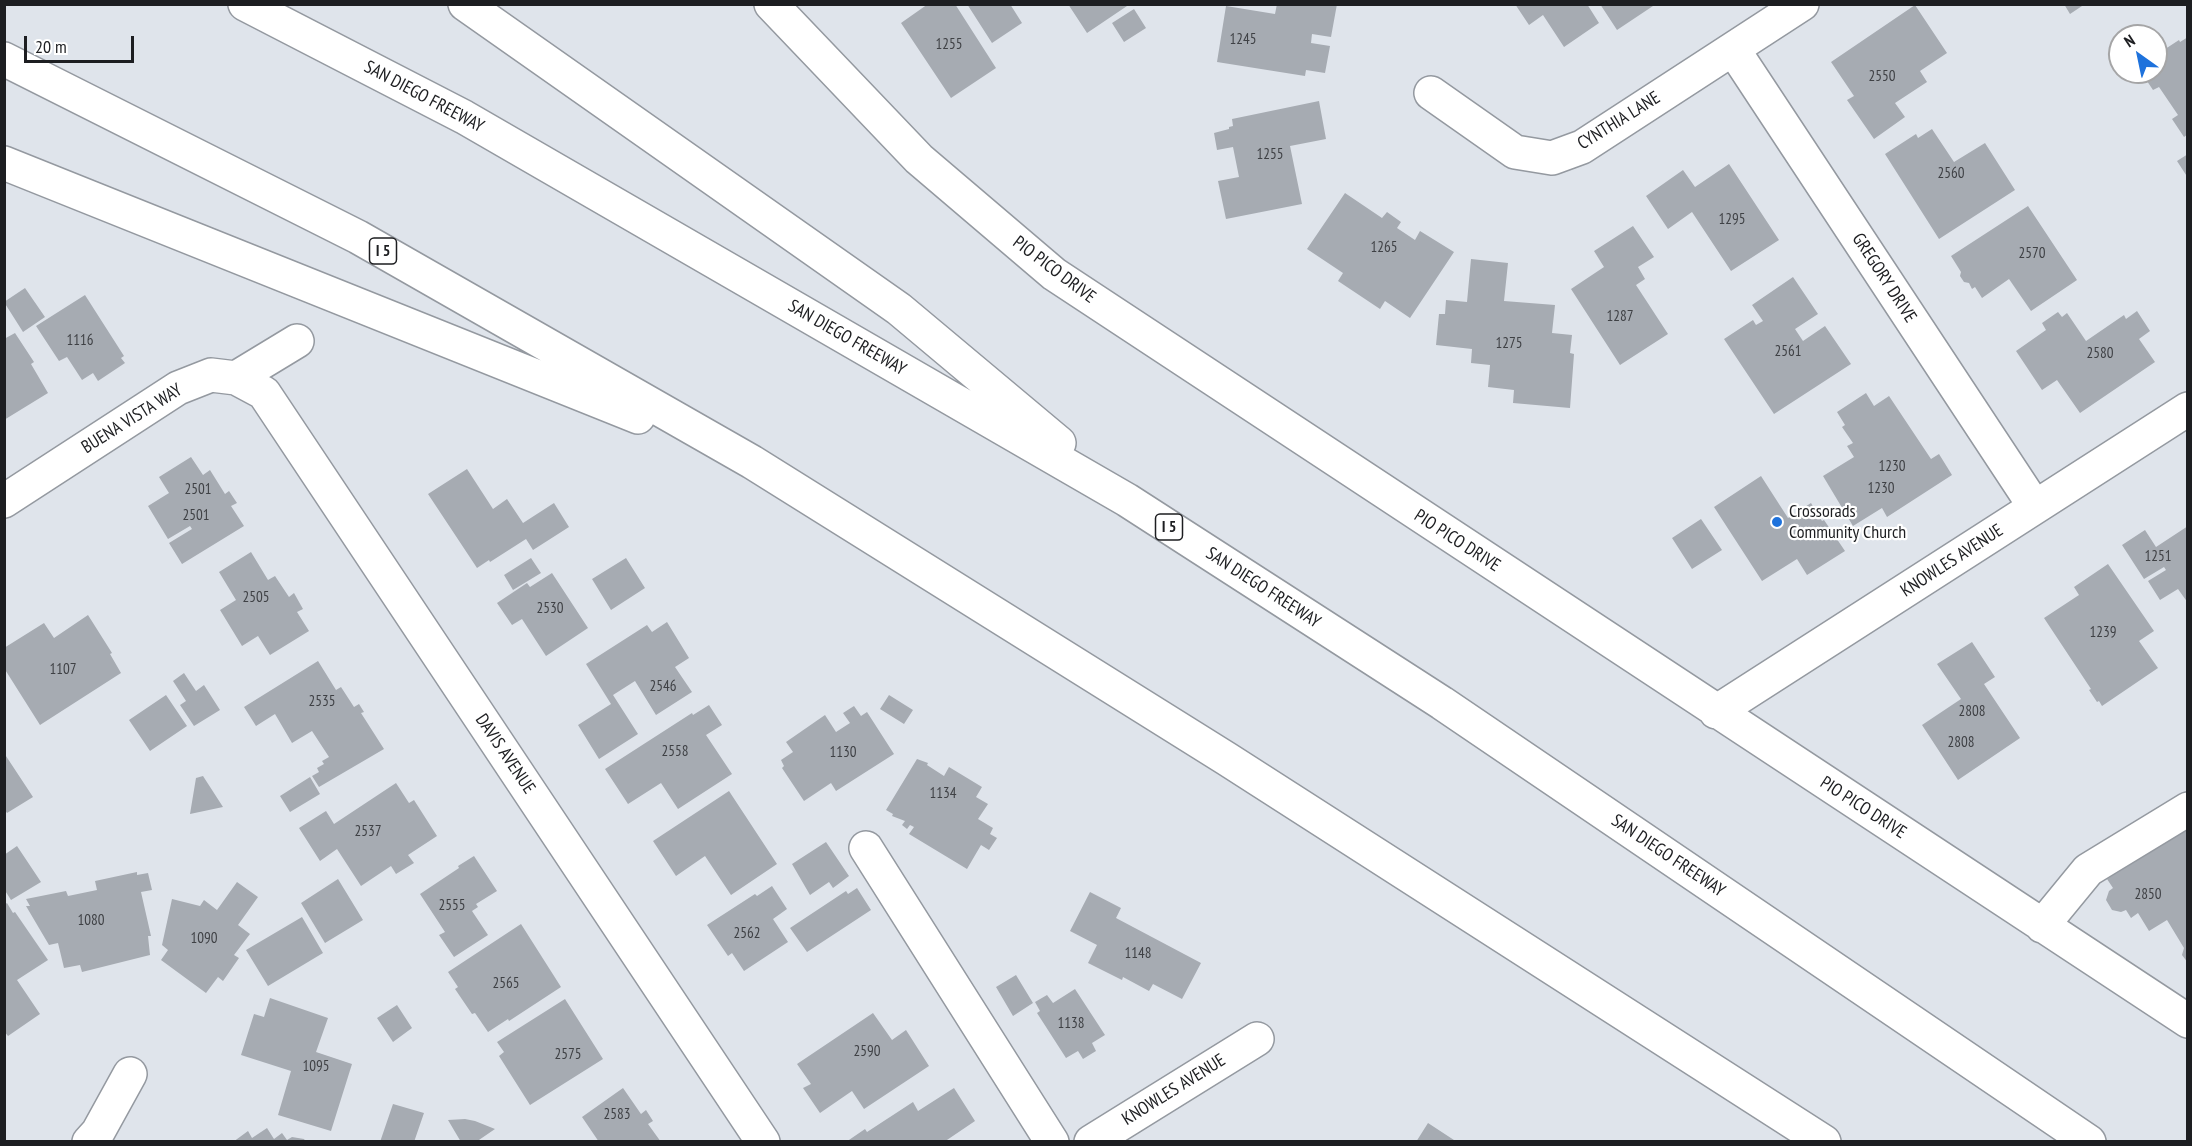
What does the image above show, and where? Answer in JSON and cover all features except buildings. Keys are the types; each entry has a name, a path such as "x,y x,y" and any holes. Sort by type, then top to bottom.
{"main road":[{"name":"SAN DIEGO FREEWAY","path":"245,4 464,117 1127,500 1442,703 2089,1142"},
{"path":"465,4 899,309 1127,500"},
{"name":"CYNTHIA LANE","path":"1431,93 1515,152 1552,158 1582,147 1802,4"},
{"name":"PIO PICO DRIVE","path":"776,6 919,159 1054,274 2187,1021"},
{"name":"GREGORY DRIVE","path":"1733,49 2035,507"},
{"name":"I 5","path":"4,59 358,237 752,462 1227,759 1824,1142"},
{"path":"4,163 752,462"},
{"path":"236,378 297,341"},
{"name":"BUENA VISTA WAY","path":"4,501 178,388 211,375 236,378"},
{"name":"DAVIS AVENUE","path":"236,378 264,393 763,1142"},
{"name":"KNOWLES AVENUE","path":"1716,712 2187,409"},
{"path":"2042,926 2088,870 2187,809"},
{"path":"866,848 1052,1142"},
{"name":"KNOWLES AVENUE","path":"1091,1142 1257,1038"},
{"path":"89,1142 98,1132 130,1074"},
{"path":"2052,1116 2097,1142"}],"place":[{"name":"Crossorads Community Church","path":"1777,522"}]}
